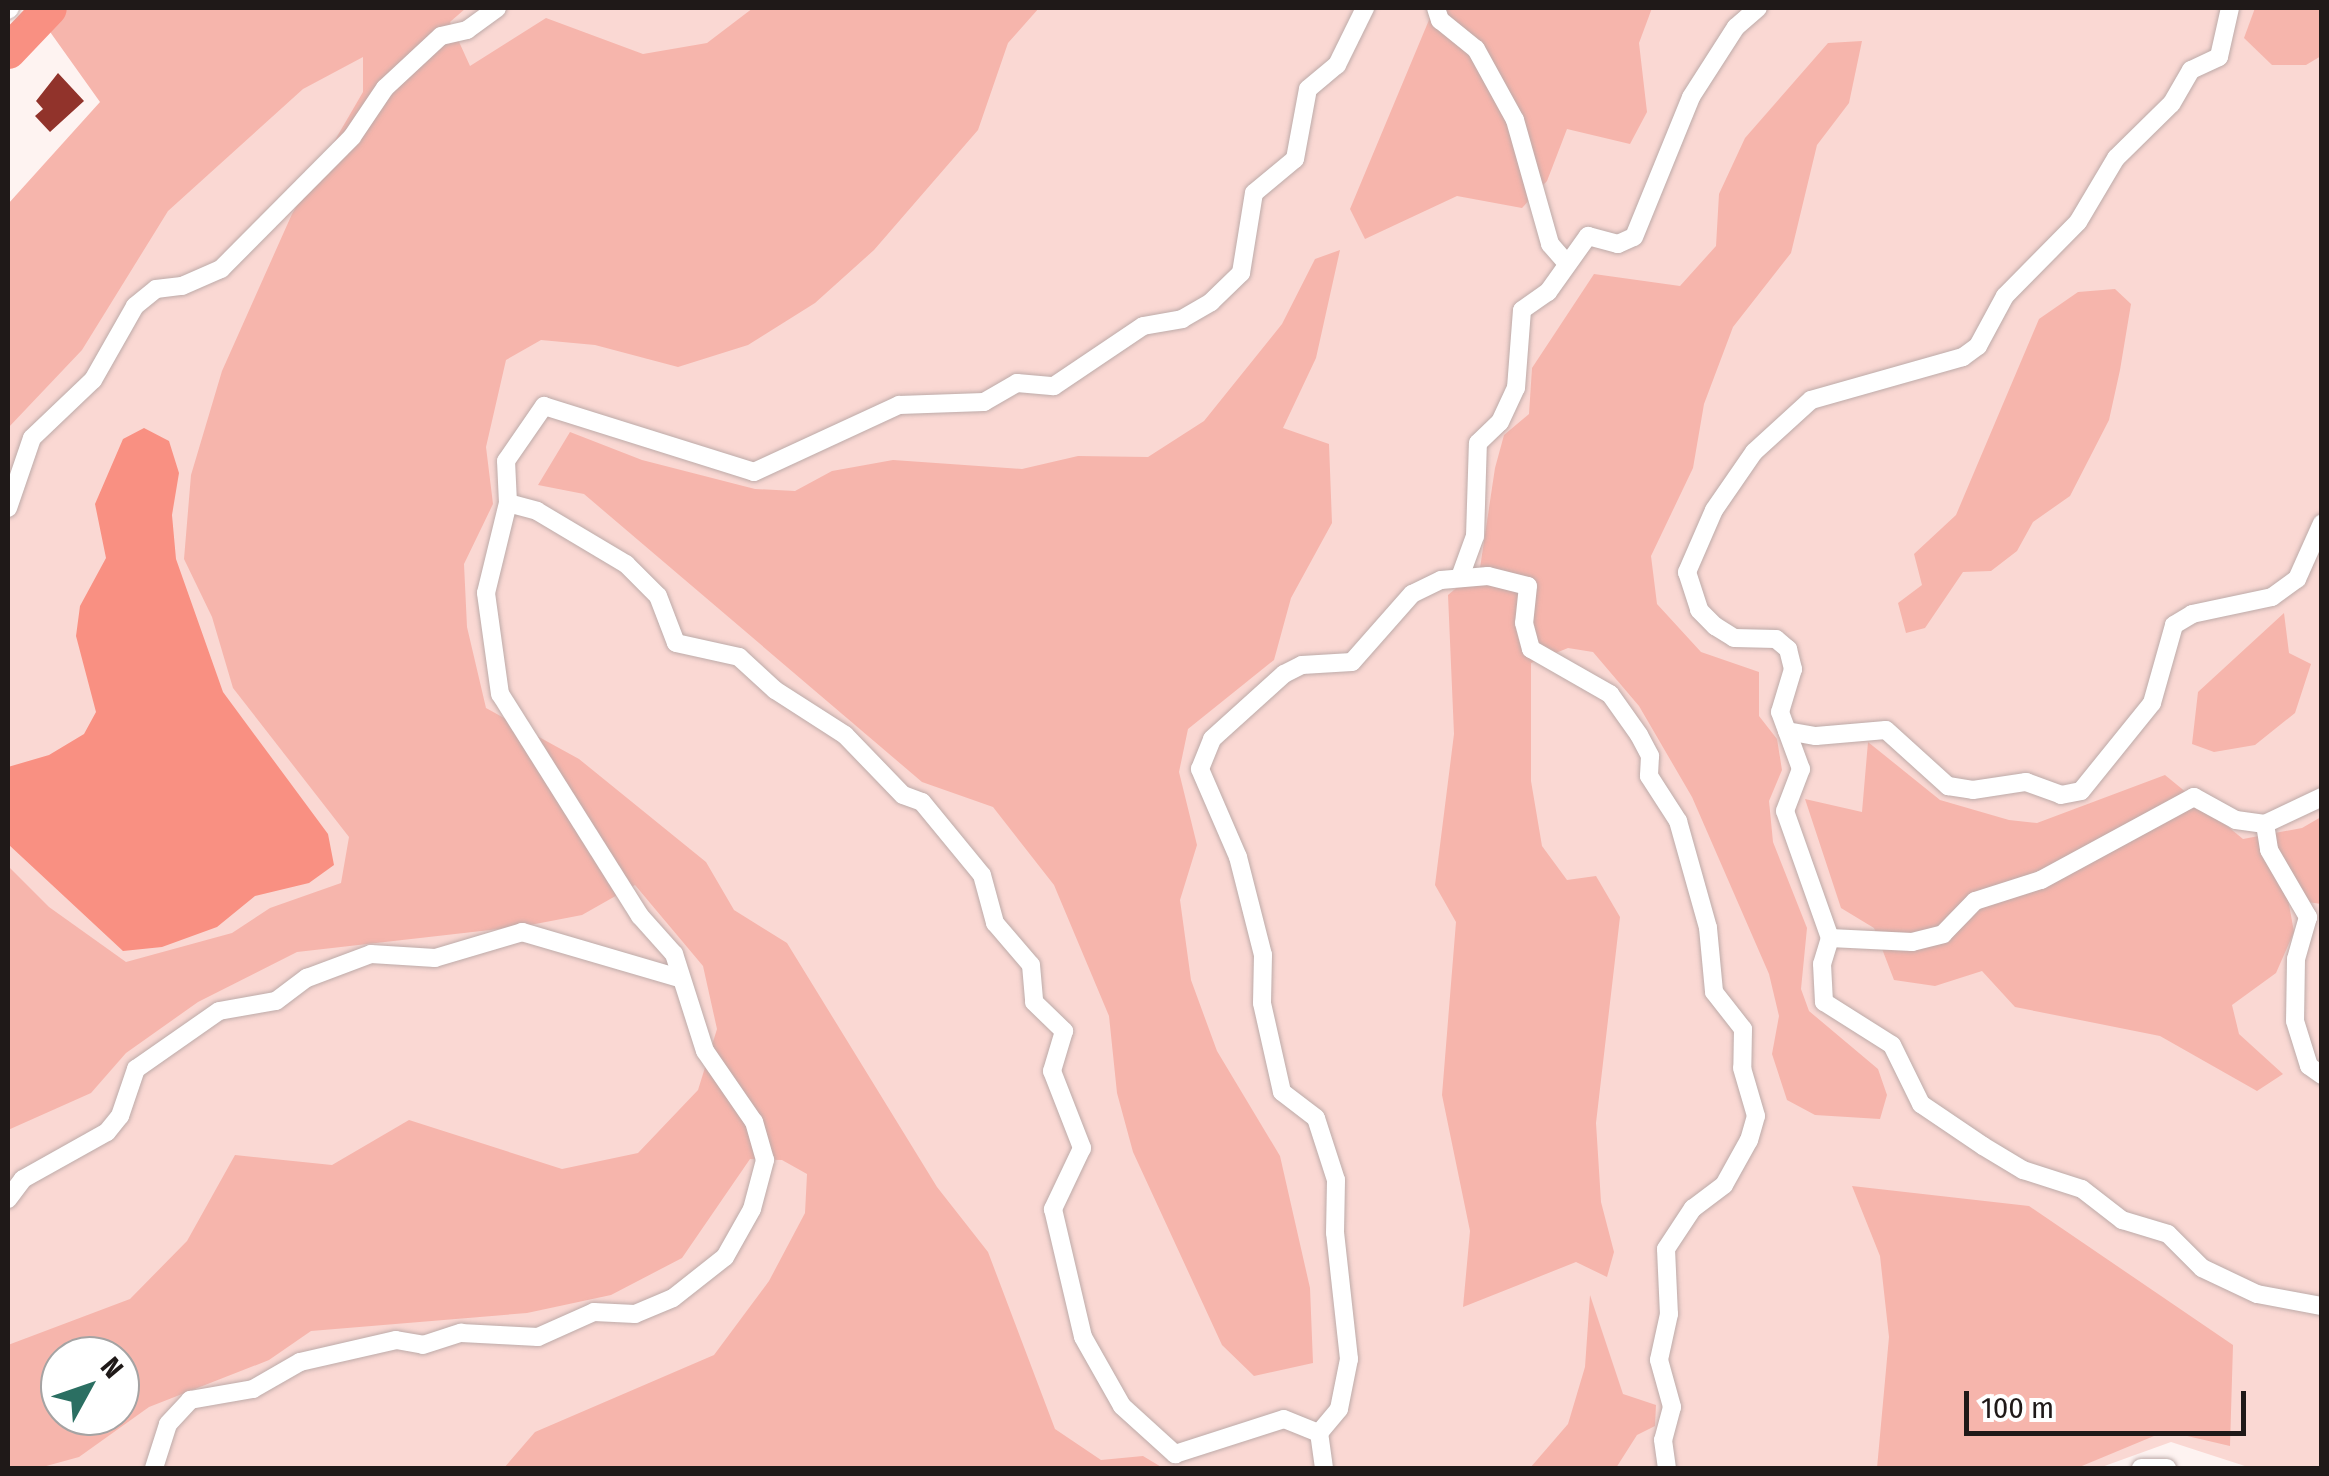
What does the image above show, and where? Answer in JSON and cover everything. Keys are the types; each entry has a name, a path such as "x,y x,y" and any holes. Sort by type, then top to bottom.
{"street":[{"path":"8,508 32,438 93,380 135,306 156,289 221,269 352,137 385,88 441,36 466,30 498,8"},
{"path":"154,1468 168,1424 190,1400 253,1389 300,1362 396,1340 422,1345 461,1332 538,1337 594,1312 635,1314 697,1283 726,1257 752,1209 766,1160 754,1122 706,1052 674,954 640,916 500,694 486,593 508,503 506,461 544,406 754,472 899,405 984,402 1017,382 1054,386 1143,326 1182,319 1211,302 1241,272 1254,193 1295,160 1308,89 1337,65 1365,8"},
{"path":"1436,8 1440,20 1476,50 1514,120 1550,244 1565,260"},
{"path":"1460,577 1475,536 1478,443 1500,422 1516,388 1522,310 1548,292 1565,260 1588,236 1618,244 1634,237 1691,97 1736,27 1758,8"},
{"path":"2230,8 2219,57 2191,70 2171,104 2116,158 2078,222 2005,296 1978,346 1963,357 1811,400 1754,452 1714,510 1688,572 1690,590 1699,610 1734,638 1776,639 1788,649 1792,669 1780,712 1801,769 1785,811 1830,938 1822,964 1824,1002 1892,1046 1921,1104 2023,1170 2064,1180 2122,1220 2168,1234 2202,1268 2257,1294 2322,1306"},
{"path":"508,503 538,511 626,564 658,596 676,643 739,657 775,690 846,735 903,795 922,802 982,875 995,922 1031,965 1034,1002 1064,1031 1052,1070 1082,1148 1053,1209 1083,1337 1122,1406 1176,1454 1284,1419 1319,1434"},
{"path":"1787,731 1816,736 1886,730 1948,786 1973,790 2026,782 2061,796 2081,791 2152,703 2174,626 2192,614 2272,597 2297,578 2322,523"},
{"path":"1324,1468 1319,1434 1339,1409 1350,1359 1336,1180 1316,1118 1282,1092 1262,1003 1262,955 1238,857 1200,769 1212,739 1284,674 1302,665 1352,662 1395,607 1441,580 1460,577 1528,586 1524,622 1531,649 1610,694 1624,709 1650,756 1649,776 1678,821 1708,928 1714,992 1743,1029 1742,1068 1756,1116 1749,1140 1724,1185 1693,1208 1666,1249 1669,1314 1659,1360 1672,1408 1664,1440 1666,1468"},
{"path":"1830,938 1912,942 1943,934 1975,901 2041,880 2194,797 2236,820 2265,824 2322,798"},
{"path":"2265,824 2269,850 2308,916 2296,959 2295,1021 2308,1066 2322,1075"},
{"path":"8,1199 23,1179 107,1132 120,1116 136,1069 218,1010 276,1000 307,978 371,954 435,958 522,932 680,978"},
{"path":"2141,1468 2167,1468"}],"shaded area":[{"path":"33,8 466,8 450,22 470,66 546,18 643,54 707,43 753,8 1039,8 1008,43 978,130 874,250 815,303 748,345 678,367 595,345 541,340 506,360 486,447 493,504 464,564 467,627 486,708 579,759 706,862 734,910 787,943 937,1187 988,1252 1055,1429 1101,1460 1143,1456 1163,1468 504,1468 535,1432 714,1355 769,1281 805,1213 807,1174 782,1160 750,1159 682,1258 611,1295 527,1313 311,1331 269,1360 140,1413 140,1336 40,1336 40,1436 108,1436 79,1457 39,1468 8,1468 8,1345 130,1299 187,1241 235,1155 332,1165 409,1120 562,1169 638,1153 698,1090 717,1029 703,966 635,885 582,915 525,926 297,952 198,1002 126,1053 91,1093 8,1130 8,866 49,907 126,962 232,933 270,908 341,883 349,837 233,688 212,617 184,559 191,475 222,371 292,214 363,92 363,57 303,89 168,211 82,350 8,428 8,204 100,102"},
{"path":"265,8 2321,8 2321,1468 2251,1468 2171,1442 2099,1468 8,1468 8,279"},
{"path":"1434,8 1652,8 1639,43 1647,112 1630,144 1567,129 1547,181 1522,208 1457,196 1365,239 1350,209"},
{"path":"2255,8 2321,8 2321,56 2306,65 2272,65 2244,38"},
{"path":"1862,41 1849,103 1817,145 1791,253 1733,327 1704,404 1693,468 1651,556 1657,604 1701,652 1759,672 1759,716 1777,739 1782,770 1769,801 1773,842 1807,928 1801,989 1809,1011 1878,1069 1887,1095 1880,1119 1815,1115 1787,1100 1772,1054 1779,1016 1769,974 1692,797 1639,706 1593,652 1568,648 1531,663 1531,781 1542,846 1567,880 1596,876 1620,917 1596,1123 1601,1202 1614,1252 1607,1277 1576,1262 1463,1307 1470,1231 1442,1095 1456,922 1435,885 1454,734 1448,595 1480,568 1504,435 1529,414 1532,368 1594,274 1680,286 1716,246 1719,194 1745,138 1828,43"},
{"path":"1340,250 1316,358 1283,428 1329,444 1332,523 1291,598 1274,660 1188,729 1179,772 1197,845 1180,900 1191,980 1217,1051 1280,1156 1310,1288 1313,1363 1254,1376 1222,1345 1133,1152 1117,1093 1109,1016 1054,885 993,807 922,782 584,494 538,485 570,432 642,460 755,489 795,491 832,471 893,460 1022,469 1078,456 1148,457 1204,421 1282,324 1315,259"},
{"path":"2115,289 2131,304 2120,370 2109,420 2070,496 2033,522 2017,551 1991,571 1963,572 1925,628 1906,633 1898,603 1922,585 1914,554 1956,515 2039,319 2078,292"},
{"path":"144,428 169,441 179,473 172,515 176,559 223,692 328,834 334,865 309,883 255,896 217,927 162,947 123,951 8,844 8,767 49,755 84,734 96,712 76,636 80,606 106,558 95,504 123,439"},
{"path":"2284,613 2289,653 2311,664 2295,713 2255,745 2214,752 2192,744 2198,692"},
{"path":"1868,742 1940,800 2009,820 2037,823 2165,775 2243,839 2302,828 2321,817 2321,904 2288,899 2294,932 2276,973 2232,1005 2239,1034 2283,1074 2257,1091 2160,1036 2015,1007 1982,971 1935,986 1894,980 1874,928 1841,908 1805,799 1862,812"},
{"path":"1852,1186 2029,1206 2233,1345 2230,1446 2166,1431 2077,1468 1877,1468 1889,1337 1880,1256"},
{"path":"1590,1295 1623,1394 1656,1405 1655,1426 1637,1435 1616,1468 1530,1468 1568,1424 1585,1367"}],"building":[{"path":"58,73 84,101 50,132 35,116 43,109 36,101"}],"waterway":[{"path":"8,51 49,8"}]}
